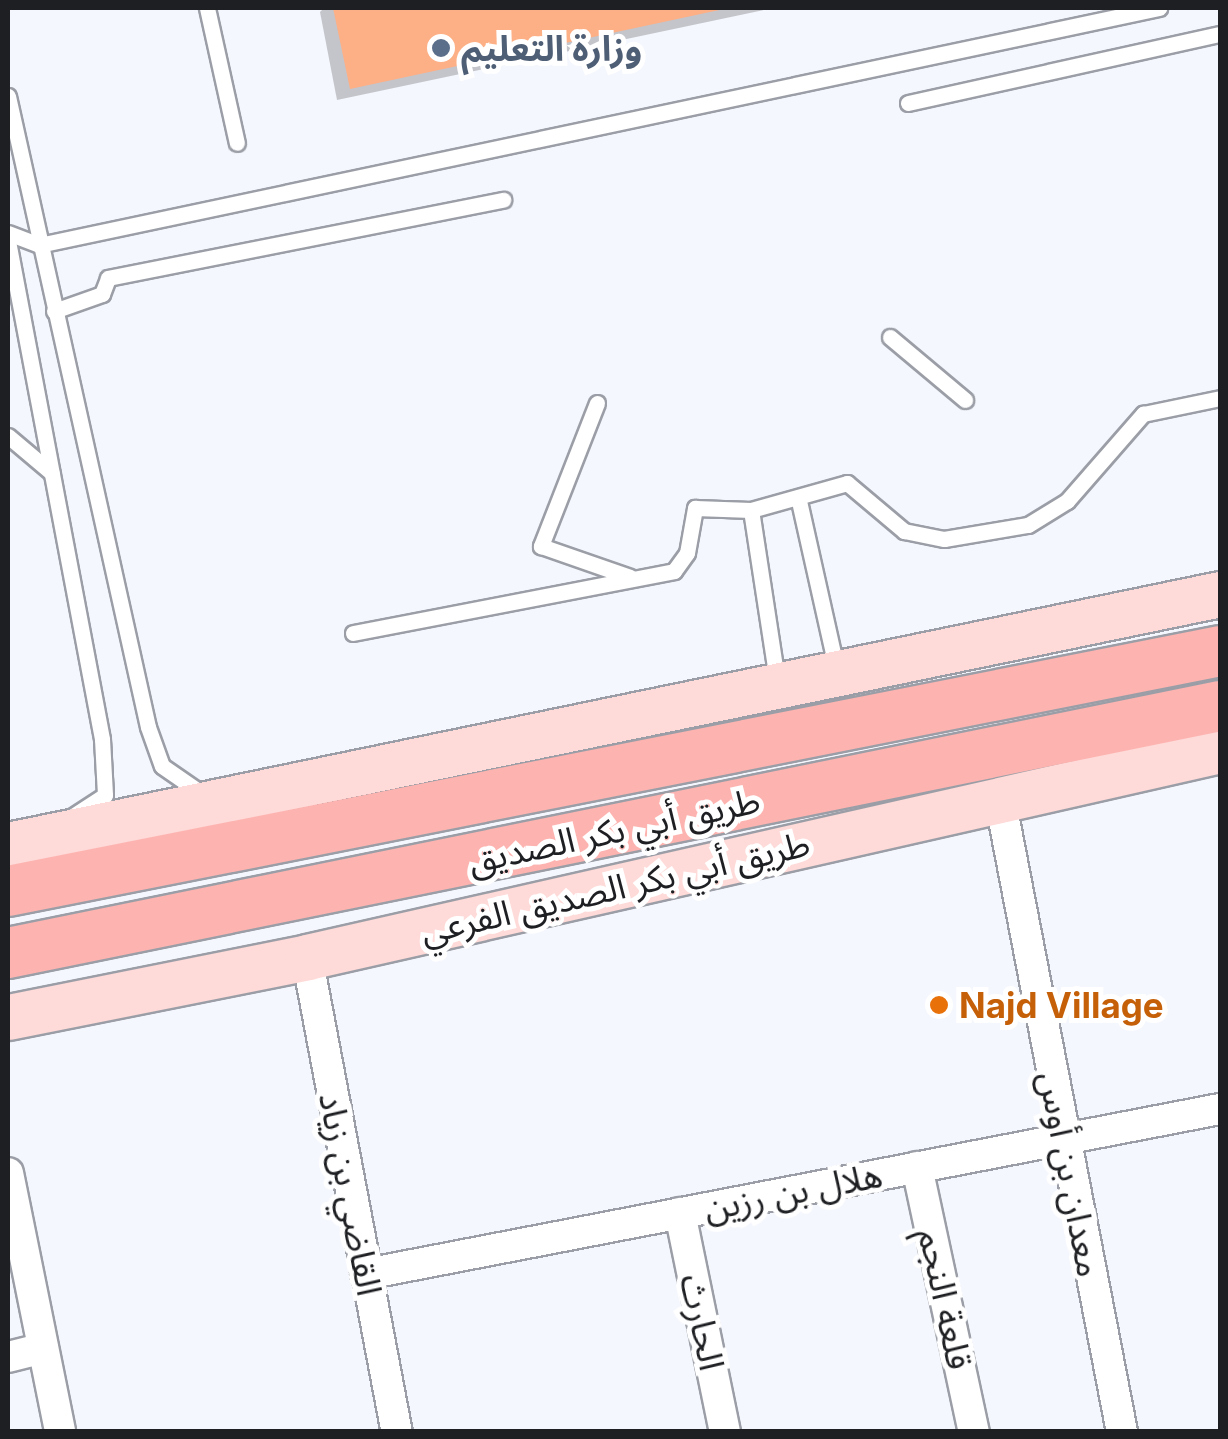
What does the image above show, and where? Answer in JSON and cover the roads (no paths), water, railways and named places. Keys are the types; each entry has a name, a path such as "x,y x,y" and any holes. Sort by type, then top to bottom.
{"main road":[{"name":"طريق أبي بكر الصديق","path":"8,891 1220,651"},
{"name":"طريق أبي بكر الصديق","path":"8,953 1220,706"}],"street":[{"path":"22,842 1220,594"},
{"name":"طريق أبي بكر الصديق الفرعي","path":"8,1018 307,956 1220,750"},
{"name":"معدان بن أوس","path":"1000,799 1122,1432"},
{"name":"القاضي بن زياد","path":"307,956 398,1432"},
{"name":"هلال بن رزين","path":"366,1274 1220,1109"},
{"name":"قلعة النجم","path":"917,1167 974,1432"},
{"path":"8,1172 60,1432"},
{"name":"الحارث","path":"680,1214 725,1432"},
{"path":"8,1357 43,1348"}],"lane":[{"path":"207,8 237,144"},
{"path":"8,233 38,245 1159,8"},
{"path":"908,103 1220,34"},
{"path":"8,96 148,728 162,766 211,800"},
{"path":"54,312 102,294 108,278 503,200"},
{"path":"8,242 102,739 105,796 22,842"},
{"path":"890,336 964,400"},
{"path":"354,634 674,572 686,553 694,508 751,510 799,501 847,484 904,530 944,539 989,535 1028,525 1067,501 1144,414 1220,398"},
{"path":"597,403 541,546 634,578"},
{"path":"8,436 52,473"},
{"path":"799,501 838,676"},
{"path":"751,510 778,688"}],"place":[{"name":"وزارة التعليم","path":"441,48"},
{"name":"Najd Village","path":"939,1005"}]}
